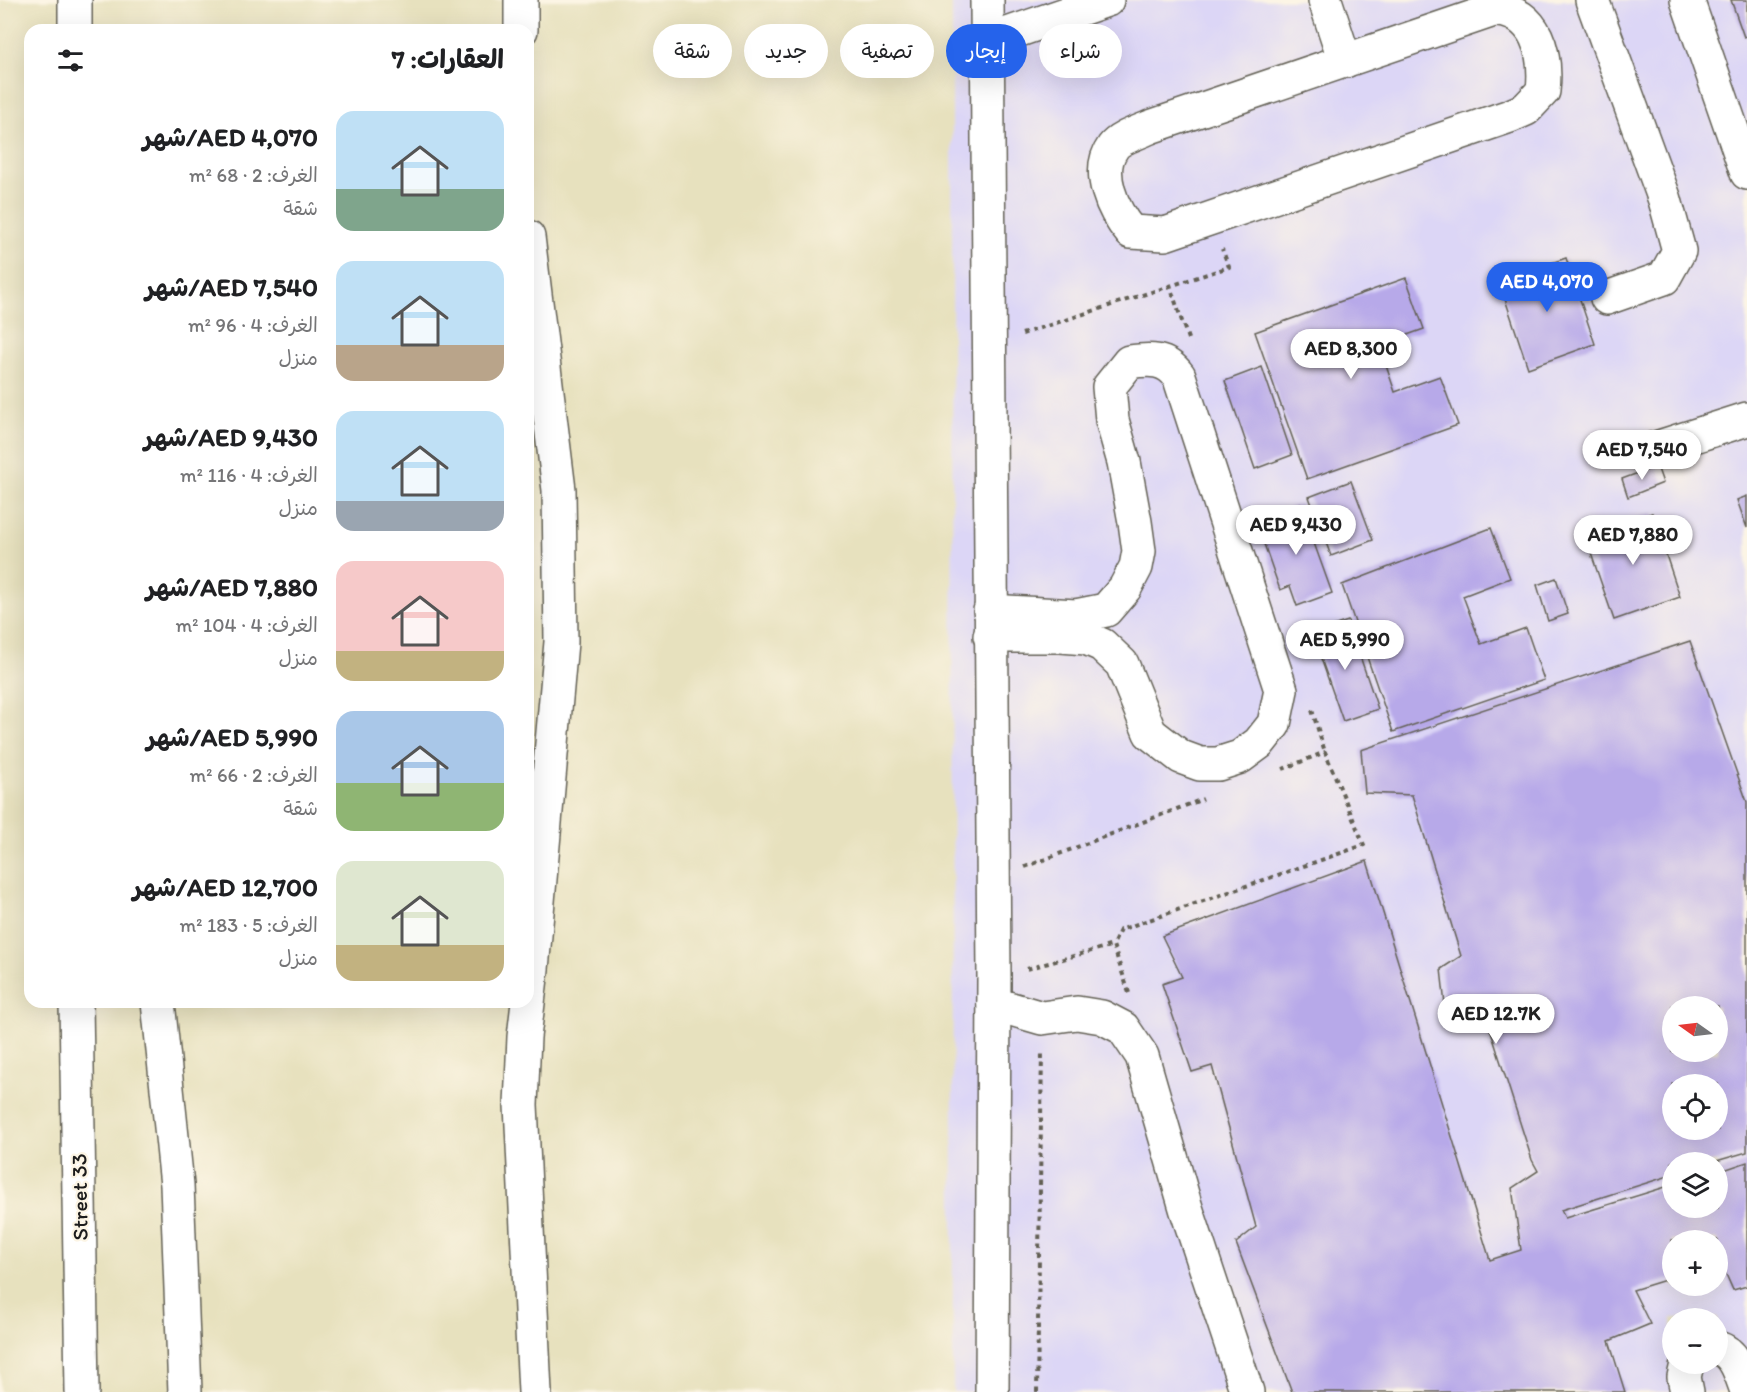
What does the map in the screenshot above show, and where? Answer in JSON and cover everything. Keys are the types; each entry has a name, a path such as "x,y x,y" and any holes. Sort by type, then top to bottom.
{"main road":[{"path":"75,0 75,24"},
{"path":"521,0 521,24"},
{"path":"987,0 987,24"},
{"path":"1027,27 1107,0"},
{"path":"1325,0 1345,61"},
{"path":"1592,0 1665,201 1679,251 1664,279 1607,298"},
{"path":"1687,0 1747,173"},
{"path":"1494,10 1508,10 1515,12 1534,31 1543,54 1545,74 1543,91 1535,102 1510,116 1165,234 1137,234 1131,232 1124,224 1116,211 1106,178 1106,161 1114,145 1150,128 1345,61 1494,10"},
{"path":"987,78 994,991 992,1392"},
{"path":"534,287 558,489 561,642 534,946"},
{"path":"1149,359 1171,365 1179,376 1281,690 1274,724 1259,743 1240,757 1218,764 1200,764 1181,757 1150,733 1122,664 1102,645 1086,638 990,624 1076,616 1106,610 1125,588 1136,567 1139,551 1124,462 1112,420 1109,387 1129,362 1149,359"},
{"path":"1650,450 1747,419"},
{"path":"994,991 1042,1018 1077,1013 1102,1017 1123,1028 1142,1056 1186,1208 1247,1392"},
{"name":"Street 33","path":"76,1008 81,1392"},
{"path":"159,1008 177,1185 185,1392"},
{"path":"527,1008 521,1106 522,1171 534,1392"},
{"path":"1728,1353 1737,1366 1747,1391"},
{"path":"1685,1374 1687,1392"}],"path":[{"path":"1012,337 1170,286"},
{"path":"1131,999 1113,945 1120,930 1364,845 1325,752 1281,769"},
{"path":"993,879 1215,795"},
{"path":"994,991 1113,945"},
{"path":"1037,1392 1042,1018"}],"shaded area":[{"path":"952,0 1742,0 1747,14 1747,1392 953,1392 952,78 1027,78 1027,24 952,24"}],"building":[{"path":"1731,0 1747,0 1747,36 1744,37"},
{"path":"1566,258 1595,344 1528,368 1499,281"},
{"path":"1406,278 1424,329 1379,345 1395,392 1440,376 1458,425 1307,479 1255,332"},
{"path":"1262,367 1292,455 1255,469 1225,381"},
{"path":"1657,466 1663,483 1628,497 1622,479"},
{"path":"1351,481 1373,540 1331,556 1309,497"},
{"path":"1747,496 1747,528 1737,500"},
{"path":"1300,504 1332,593 1297,606 1290,586 1280,590 1263,541 1274,536 1267,516"},
{"path":"1652,513 1680,597 1614,620 1585,536"},
{"path":"1491,528 1510,578 1463,596 1481,644 1526,628 1544,680 1393,732 1342,585"},
{"path":"1556,578 1568,614 1548,621 1537,585"},
{"path":"1348,621 1378,709 1343,721 1312,633"},
{"path":"1690,641 1747,802 1747,1152 1728,1158 1728,1152 1662,1152 1662,1178 1561,1210 1565,1218 1662,1188 1662,1218 1728,1218 1728,1169 1747,1162 1747,1286 1733,1290 1728,1279 1728,1230 1662,1230 1662,1281 1633,1290 1650,1324 1609,1341 1625,1392 1292,1392 1236,1243 1256,1227 1212,1066 1192,1072 1162,984 1182,977 1162,936 1367,861 1490,1260 1521,1250 1512,1188 1538,1171 1532,1160 1484,1010 1445,1005 1441,969 1461,956 1412,795 1365,793 1361,750"}]}
